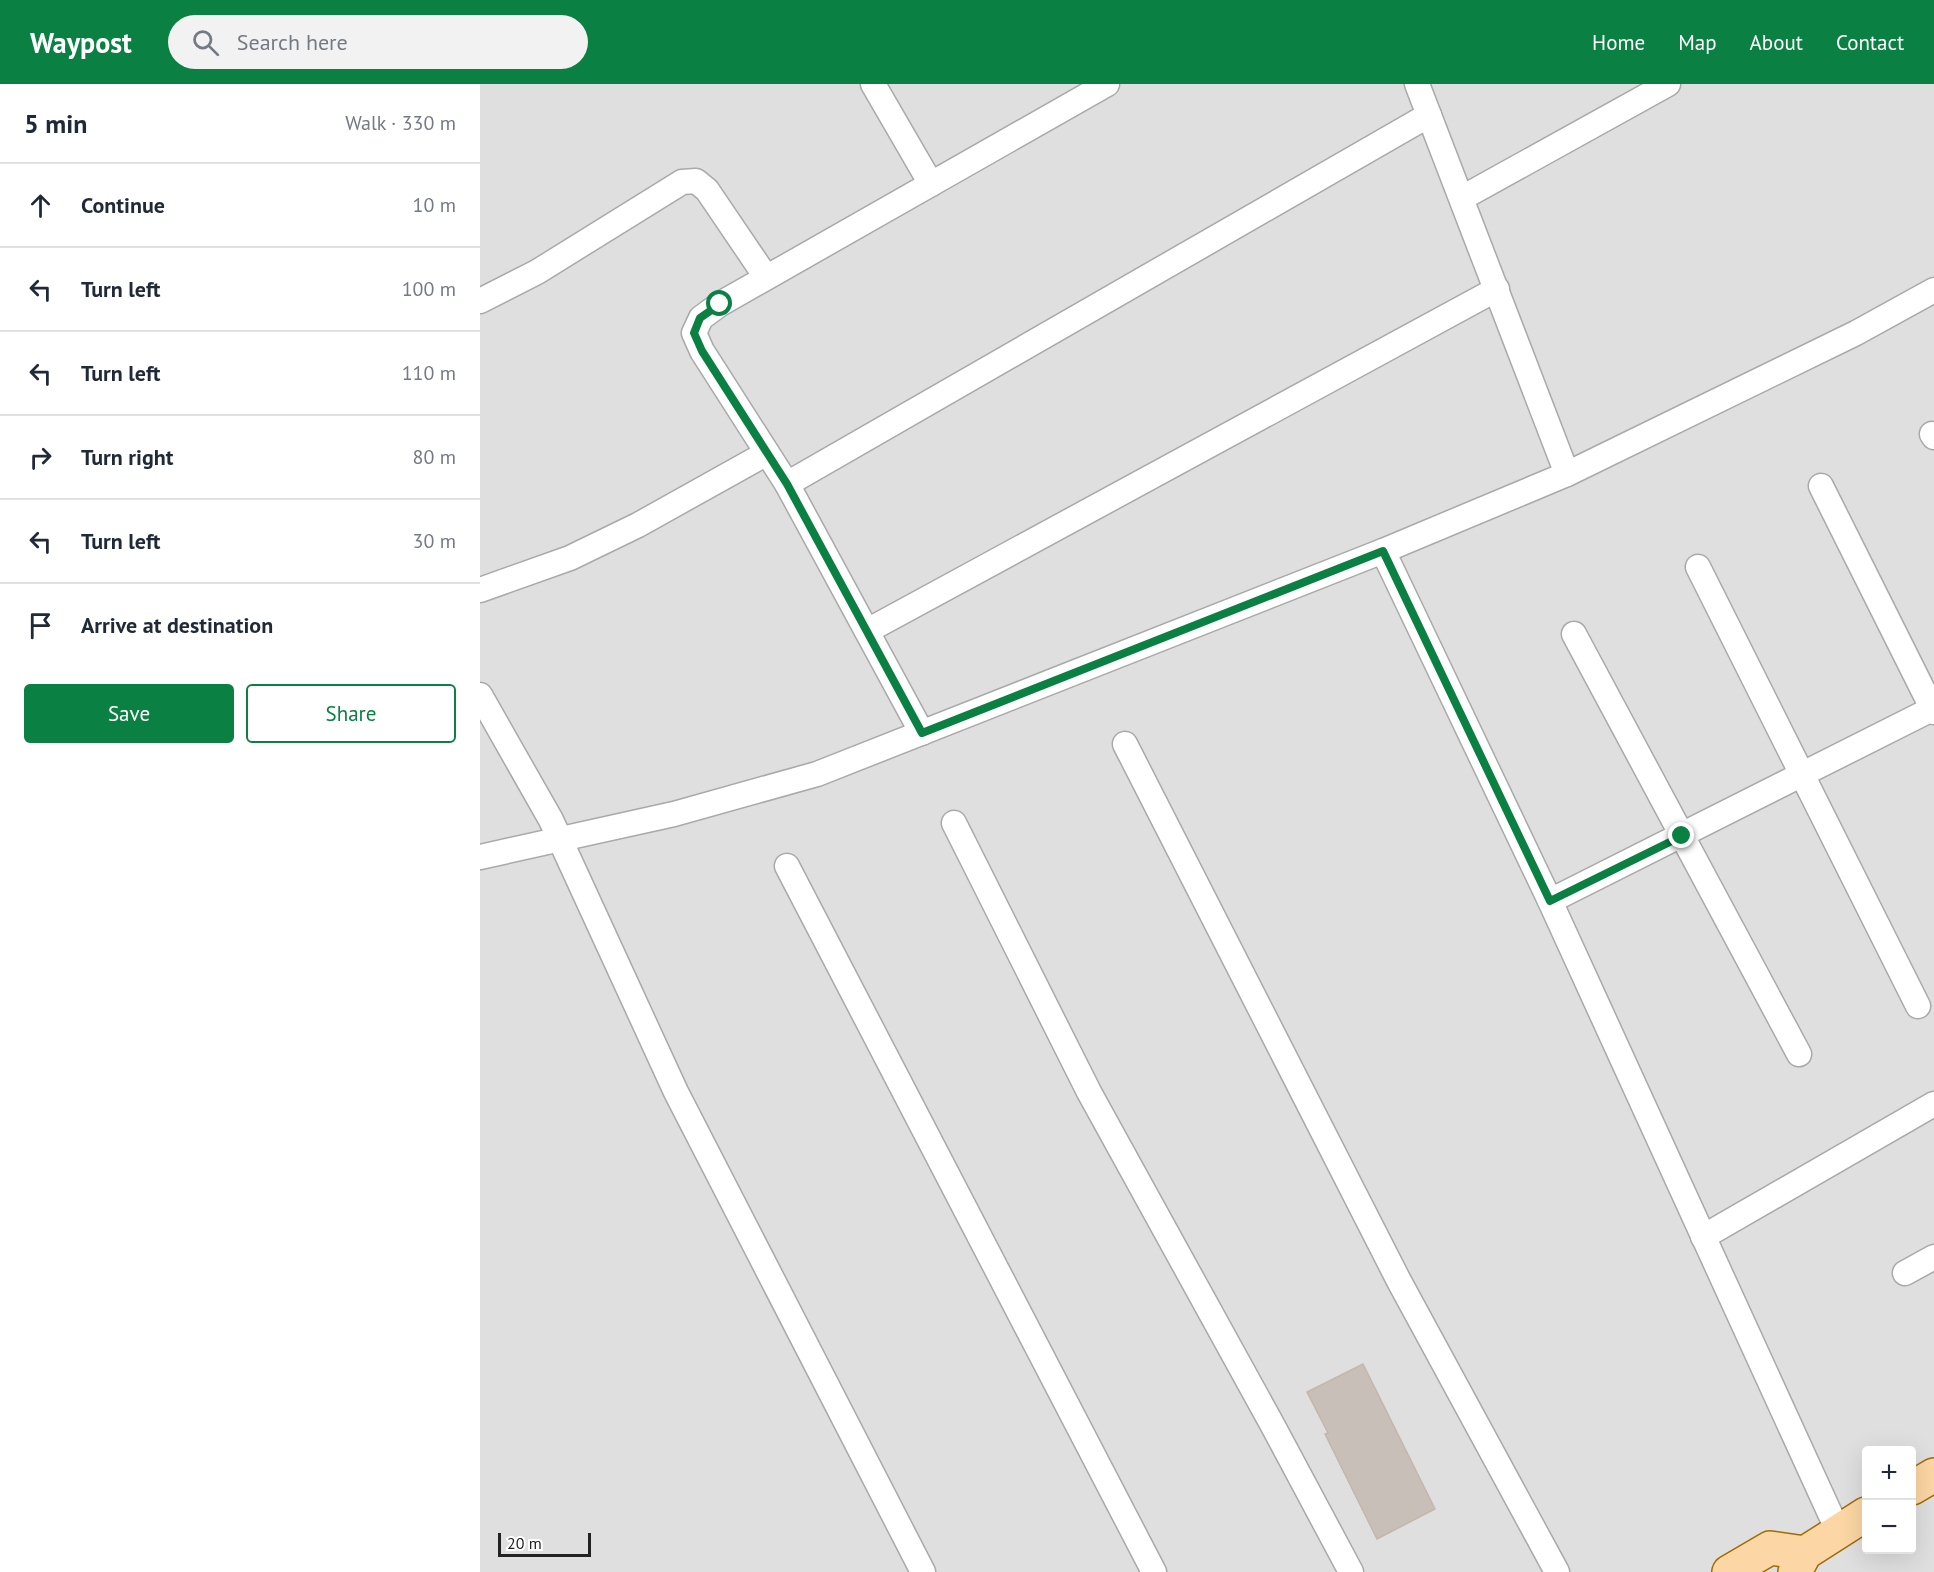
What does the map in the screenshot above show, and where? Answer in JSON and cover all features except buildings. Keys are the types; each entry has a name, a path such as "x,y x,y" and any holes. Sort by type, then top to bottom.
{"main road":[{"path":"1916,1485 1934,1475"},
{"path":"1729,1572 1770,1548 1800,1562 1838,1531 1862,1516"}],"street":[{"path":"873,84 931,184"},
{"path":"922,733 787,484 702,351 694,333 700,318 720,304 1107,84"},
{"path":"1417,84 1567,474"},
{"path":"1462,198 1668,84"},
{"path":"787,484 1429,116"},
{"path":"480,301 537,272 682,182 696,181 707,190 766,277"},
{"path":"867,631 1497,289"},
{"path":"480,857 674,814 817,774 1383,551 1567,474 1856,333 1934,290"},
{"path":"480,590 570,558 638,525 767,453"},
{"path":"1550,901 1933,710 1821,486"},
{"path":"1383,551 1550,901 1838,1531"},
{"path":"1698,567 1918,1006"},
{"path":"1574,634 1798,1053"},
{"path":"480,695 541,801 676,1092 923,1572"},
{"path":"1125,744 1400,1281 1557,1572"},
{"path":"954,823 1089,1092 1351,1572"},
{"path":"787,866 1154,1572"},
{"path":"1703,1237 1934,1104"},
{"path":"1905,1273 1934,1257"}],"shaded area":[{"path":"480,84 1934,84 1934,1572 480,1572"}],"route":[{"path":"720,304 700,318 694,333 702,351 787,484 922,733 1383,551 1550,901 1682,836"}]}
